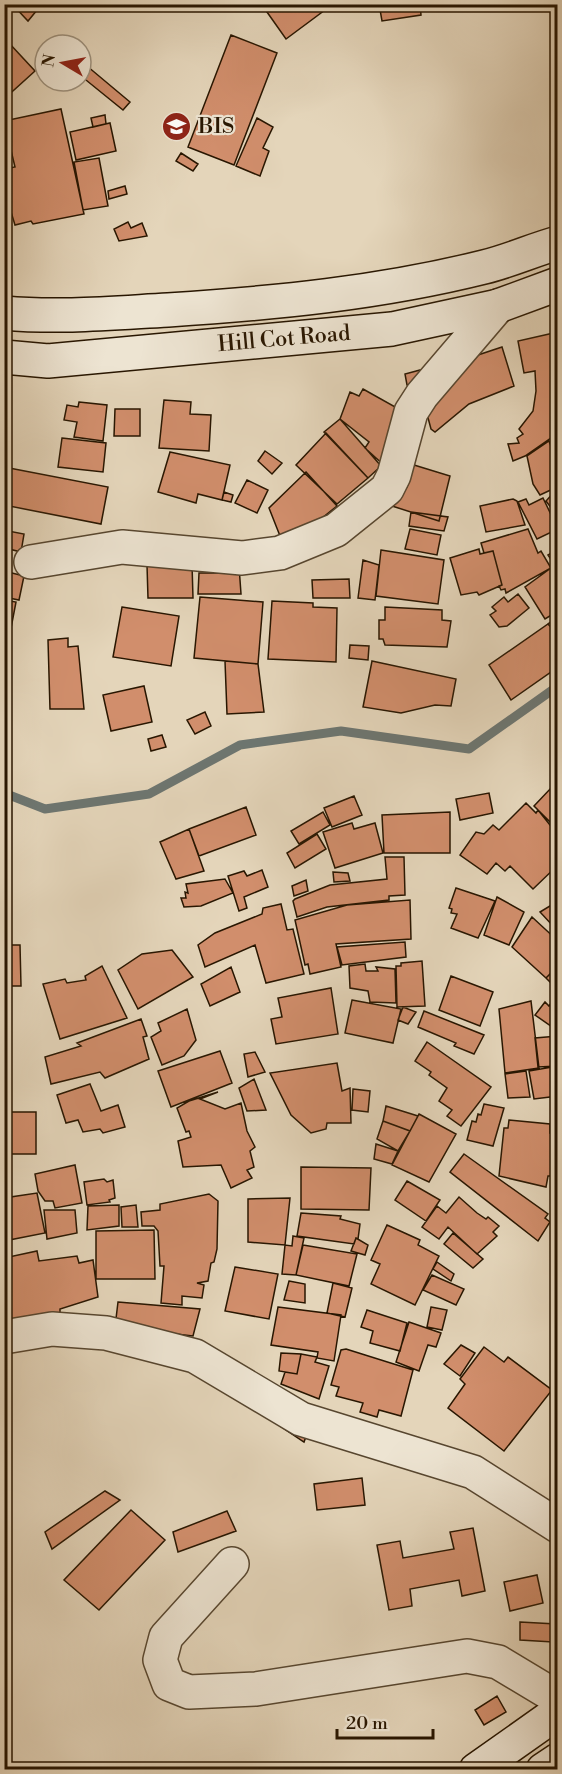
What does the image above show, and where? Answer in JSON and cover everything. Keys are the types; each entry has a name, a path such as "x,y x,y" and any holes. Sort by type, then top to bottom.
{"street":[{"name":"Hill Cot Road","path":"4,313 51,317 213,307 342,294 401,285 487,266 558,243"},
{"name":"Hill Cot Road","path":"4,357 48,361 392,329 498,306 556,288"},
{"path":"31,562 122,547 242,558 280,553 336,531 387,489 394,476 411,412 498,306"},
{"path":"4,1337 52,1329 106,1333 195,1356 301,1419 473,1473 553,1512"},
{"path":"232,1564 166,1637 160,1660 169,1684 189,1692 256,1689 467,1656 498,1662 558,1698"},
{"path":"476,1770 558,1712"},
{"path":"543,1770 558,1760"}],"building":[{"path":"12,4 42,4 28,21"},
{"path":"276,4 333,4 286,39 267,12"},
{"path":"379,4 420,4 421,15 382,21"},
{"path":"231,35 277,53 234,165 188,147"},
{"path":"9,43 33,69 33,73 4,99 4,47"},
{"path":"93,71 130,102 123,110 93,86"},
{"path":"61,109 84,214 33,224 31,221 15,225 4,189 4,169 15,167 4,121"},
{"path":"105,115 106,124 93,127 91,118"},
{"path":"257,118 273,127 263,148 269,151 260,176 236,166"},
{"path":"110,123 116,151 76,160 70,132"},
{"path":"181,153 198,164 193,171 176,161"},
{"path":"99,158 108,206 83,210 74,162"},
{"path":"125,186 127,194 109,199 108,191"},
{"path":"128,222 131,228 142,223 147,236 119,241 114,229"},
{"path":"558,332 558,433 525,456 513,461 508,444 519,443 517,438 523,434 519,429 533,411 536,391 535,371 524,373 518,341"},
{"path":"502,347 514,386 469,404 435,432 431,429 423,399 472,357"},
{"path":"420,370 422,384 407,385 405,374"},
{"path":"363,389 406,413 386,467 365,448 369,442 340,419 350,392 359,396"},
{"path":"164,400 191,402 190,414 211,415 209,451 159,448"},
{"path":"79,402 107,405 103,441 74,437 77,422 64,420 67,405 78,407"},
{"path":"115,409 140,409 140,436 114,436"},
{"path":"340,419 381,466 368,478 324,432"},
{"path":"326,433 368,478 337,504 296,465"},
{"path":"62,438 106,443 103,472 58,467"},
{"path":"549,441 558,465 554,478 557,487 540,495 533,484 527,456"},
{"path":"265,451 282,463 272,474 258,461"},
{"path":"170,452 230,465 222,500 198,494 196,503 158,492"},
{"path":"414,465 450,476 439,521 392,506 401,485 407,487"},
{"path":"4,467 108,487 101,524 4,505"},
{"path":"306,472 337,506 306,531 282,541 269,508"},
{"path":"247,480 268,490 257,513 235,503"},
{"path":"558,490 558,517 546,501"},
{"path":"224,492 233,495 231,502 222,500"},
{"path":"543,498 558,529 537,539 518,502 526,499 529,505"},
{"path":"513,499 517,501 525,525 486,532 480,506"},
{"path":"411,512 448,517 444,531 409,526"},
{"path":"4,527 9,528 8,531 24,534 21,552 5,548 4,551"},
{"path":"410,529 441,535 437,555 405,549"},
{"path":"528,529 538,553 541,551 551,568 506,593 505,589 501,590 499,586 502,585 493,551 484,553 481,543"},
{"path":"479,549 480,554 493,551 502,585 479,595 477,592 461,595 450,558"},
{"path":"558,549 558,570 548,555"},
{"path":"381,550 444,560 438,604 376,596"},
{"path":"363,560 379,565 375,600 358,598"},
{"path":"192,564 193,598 148,598 147,565"},
{"path":"225,566 239,566 241,594 198,594 199,573 226,573"},
{"path":"551,568 558,579 558,611 545,619 525,587"},
{"path":"4,571 24,576 19,600 4,597"},
{"path":"349,579 350,598 313,598 312,580"},
{"path":"518,594 529,608 507,626 499,627 490,615 496,611 492,607 504,597 508,602"},
{"path":"200,597 263,602 258,664 194,658"},
{"path":"4,600 16,602 7,649 4,649"},
{"path":"272,601 313,603 313,607 337,608 336,662 268,659"},
{"path":"122,607 179,616 171,666 113,657"},
{"path":"385,607 442,610 442,620 451,621 447,647 385,645 383,639 379,639 379,620 385,620"},
{"path":"558,617 558,635 548,624"},
{"path":"548,624 558,635 558,667 511,700 489,665"},
{"path":"68,638 68,647 78,646 84,709 50,709 48,640"},
{"path":"350,645 369,646 368,660 349,658"},
{"path":"225,661 258,664 264,712 227,714"},
{"path":"372,661 456,679 451,706 435,705 401,713 363,707"},
{"path":"144,686 152,722 111,731 103,695"},
{"path":"205,712 211,726 195,734 187,720"},
{"path":"162,735 166,747 151,751 148,739"},
{"path":"551,788 558,796 558,834 554,831 557,829 534,806"},
{"path":"489,793 493,813 460,820 456,799"},
{"path":"354,796 362,815 332,827 324,808"},
{"path":"526,803 536,813 538,810 558,835 558,865 533,889 510,866 505,871 496,863 487,874 460,855 476,832 484,834 493,825 499,830"},
{"path":"246,807 256,835 199,856 189,829"},
{"path":"323,812 330,825 299,844 291,831"},
{"path":"450,812 450,853 384,853 382,815"},
{"path":"352,823 354,829 375,823 383,853 335,868 323,832"},
{"path":"189,829 204,871 176,879 160,842"},
{"path":"317,834 326,849 295,868 287,853"},
{"path":"385,857 404,857 405,895 389,896 389,900 327,907 297,917 293,901 295,899 330,885 387,879"},
{"path":"262,870 268,887 244,897 247,908 239,911 228,876 244,871 247,876"},
{"path":"333,872 348,873 350,881 334,882"},
{"path":"225,879 233,893 201,906 184,907 181,898 186,898 185,892 188,893 186,884"},
{"path":"306,880 308,891 294,896 292,886"},
{"path":"456,888 495,901 478,938 451,928 457,914 451,913 452,909 449,908"},
{"path":"497,897 524,912 509,945 484,935"},
{"path":"410,900 411,939 336,944 341,967 310,974 308,964 305,965 295,920 347,905"},
{"path":"558,901 558,925 553,926 540,912"},
{"path":"281,904 287,930 293,929 304,974 266,983 255,945 205,967 198,945 215,933 262,914 263,908"},
{"path":"532,917 558,941 558,966 546,978 512,947"},
{"path":"405,942 406,957 342,965 337,947"},
{"path":"4,945 20,945 21,986 4,986"},
{"path":"172,950 193,977 138,1009 118,970 142,954"},
{"path":"422,961 425,1006 397,1007 396,966 401,966 401,963"},
{"path":"365,964 366,971 378,971 376,967 395,969 396,1003 370,1002 368,991 350,988 349,966"},
{"path":"102,966 127,1018 60,1039 43,984 65,979 67,983 86,980 85,976"},
{"path":"558,966 558,990 546,978"},
{"path":"231,967 240,992 210,1006 201,984"},
{"path":"451,976 493,992 480,1026 439,1010"},
{"path":"331,988 338,1034 276,1044 271,1019 282,1017 278,998"},
{"path":"558,994 558,1031 535,1015 545,1002 549,1006"},
{"path":"352,1000 401,1009 393,1043 345,1033"},
{"path":"531,1001 539,1068 505,1073 499,1009"},
{"path":"403,1007 416,1012 408,1024 398,1020"},
{"path":"187,1009 196,1040 184,1056 162,1065 151,1037 161,1031 158,1023"},
{"path":"424,1011 484,1035 474,1054 454,1046 456,1043 418,1027"},
{"path":"141,1019 147,1036 143,1037 149,1059 105,1078 100,1072 51,1084 45,1057 81,1046 77,1043"},
{"path":"558,1036 558,1066 538,1067 535,1038"},
{"path":"4,1039 9,1039 4,1068"},
{"path":"427,1042 491,1087 461,1126 447,1116 452,1110 439,1101 447,1088 429,1075 431,1072 415,1061"},
{"path":"220,1051 232,1083 171,1107 158,1071"},
{"path":"255,1052 265,1072 248,1077 244,1054"},
{"path":"337,1063 342,1091 350,1088 351,1123 327,1123 326,1129 311,1133 291,1115 270,1073"},
{"path":"558,1066 558,1096 534,1099 529,1071"},
{"path":"526,1071 530,1097 508,1098 505,1074"},
{"path":"254,1079 266,1110 247,1111 239,1088"},
{"path":"90,1084 101,1111 118,1105 125,1127 103,1133 100,1129 83,1132 78,1120 66,1123 57,1095"},
{"path":"353,1089 370,1091 368,1112 352,1110"},
{"path":"218,1092 200,1099 225,1109 241,1103 247,1131 255,1147 250,1151 254,1167 247,1170 252,1178 231,1188 221,1165 183,1167 178,1141 191,1137 189,1131 186,1132 177,1108 189,1101"},
{"path":"484,1104 504,1108 493,1146 467,1140 472,1121 476,1122 478,1114 481,1115"},
{"path":"386,1106 418,1116 410,1131 383,1121"},
{"path":"4,1112 36,1112 36,1154 4,1154"},
{"path":"419,1114 456,1134 429,1182 392,1165"},
{"path":"509,1120 550,1124 550,1133 558,1134 556,1176 548,1176 546,1187 499,1176 504,1128 508,1128"},
{"path":"383,1121 410,1131 398,1151 377,1139"},
{"path":"376,1144 398,1151 392,1164 374,1159"},
{"path":"464,1154 548,1214 545,1218 550,1222 538,1241 450,1172"},
{"path":"75,1165 82,1203 55,1208 53,1201 45,1201 38,1191 35,1174"},
{"path":"301,1167 371,1168 369,1210 301,1209"},
{"path":"104,1179 107,1182 113,1180 115,1198 109,1200 110,1202 87,1205 84,1182"},
{"path":"407,1181 440,1200 426,1221 395,1200"},
{"path":"37,1193 45,1233 4,1241 4,1198"},
{"path":"209,1194 218,1201 217,1249 214,1262 211,1263 208,1281 197,1283 204,1285 202,1298 182,1296 182,1305 161,1303 164,1266 160,1266 158,1231 154,1226 142,1226 141,1212 160,1210 160,1204"},
{"path":"459,1197 477,1213 486,1219 488,1217 499,1226 493,1232 497,1236 477,1254 448,1227 439,1239 422,1227 437,1206 446,1213"},
{"path":"290,1198 285,1245 248,1242 248,1199"},
{"path":"119,1205 119,1226 87,1230 88,1206"},
{"path":"136,1205 138,1227 122,1227 121,1207"},
{"path":"44,1210 75,1210 77,1233 47,1239"},
{"path":"301,1213 341,1216 340,1219 360,1224 358,1239 356,1238 354,1244 297,1236"},
{"path":"387,1225 420,1240 418,1245 439,1256 415,1305 371,1284 380,1264 371,1260"},
{"path":"154,1230 155,1279 96,1279 96,1231"},
{"path":"453,1233 483,1259 473,1268 444,1244"},
{"path":"293,1236 304,1238 296,1275 282,1274 285,1245 292,1246"},
{"path":"356,1238 368,1245 365,1255 351,1251"},
{"path":"303,1245 357,1254 349,1286 296,1275"},
{"path":"37,1251 39,1261 77,1256 79,1263 93,1260 98,1297 60,1309 60,1321 6,1326 4,1258"},
{"path":"437,1262 454,1274 451,1281 433,1269"},
{"path":"235,1267 278,1274 269,1319 225,1311"},
{"path":"432,1275 464,1289 456,1305 423,1290"},
{"path":"289,1281 305,1284 305,1303 284,1300"},
{"path":"333,1283 352,1288 345,1317 327,1313"},
{"path":"118,1302 200,1309 193,1336 115,1327"},
{"path":"278,1307 341,1315 334,1361 317,1358 318,1352 271,1345"},
{"path":"431,1307 447,1310 442,1330 427,1327"},
{"path":"367,1310 407,1323 400,1351 370,1343 373,1331 361,1327"},
{"path":"409,1322 441,1333 436,1347 428,1345 419,1371 396,1362"},
{"path":"461,1345 475,1353 460,1376 444,1364"},
{"path":"484,1347 504,1362 508,1357 552,1390 504,1451 448,1408 465,1384 460,1379"},
{"path":"346,1349 413,1370 401,1416 379,1410 377,1417 360,1412 363,1403 336,1396 339,1387 331,1385 341,1350"},
{"path":"281,1353 301,1354 297,1374 279,1371"},
{"path":"301,1354 317,1357 315,1362 329,1366 319,1399 281,1384 285,1372 297,1374"},
{"path":"285,1416 308,1431 304,1442 280,1426"},
{"path":"362,1478 365,1505 317,1510 314,1484"},
{"path":"105,1491 120,1500 52,1549 45,1532"},
{"path":"131,1510 165,1540 99,1610 64,1580"},
{"path":"227,1511 236,1531 178,1552 173,1532"},
{"path":"473,1528 485,1591 462,1596 459,1580 410,1589 412,1606 389,1610 377,1545 400,1541 403,1558 454,1549 450,1532"},
{"path":"537,1575 543,1603 510,1611 504,1582"},
{"path":"520,1622 556,1624 553,1642 520,1640"},
{"path":"497,1696 506,1712 484,1725 475,1710"}],"waterway":[{"path":"4,793 45,809 149,794 240,745 341,731 469,749 558,686"}],"place":[{"name":"BIS","path":"177,126"}]}
